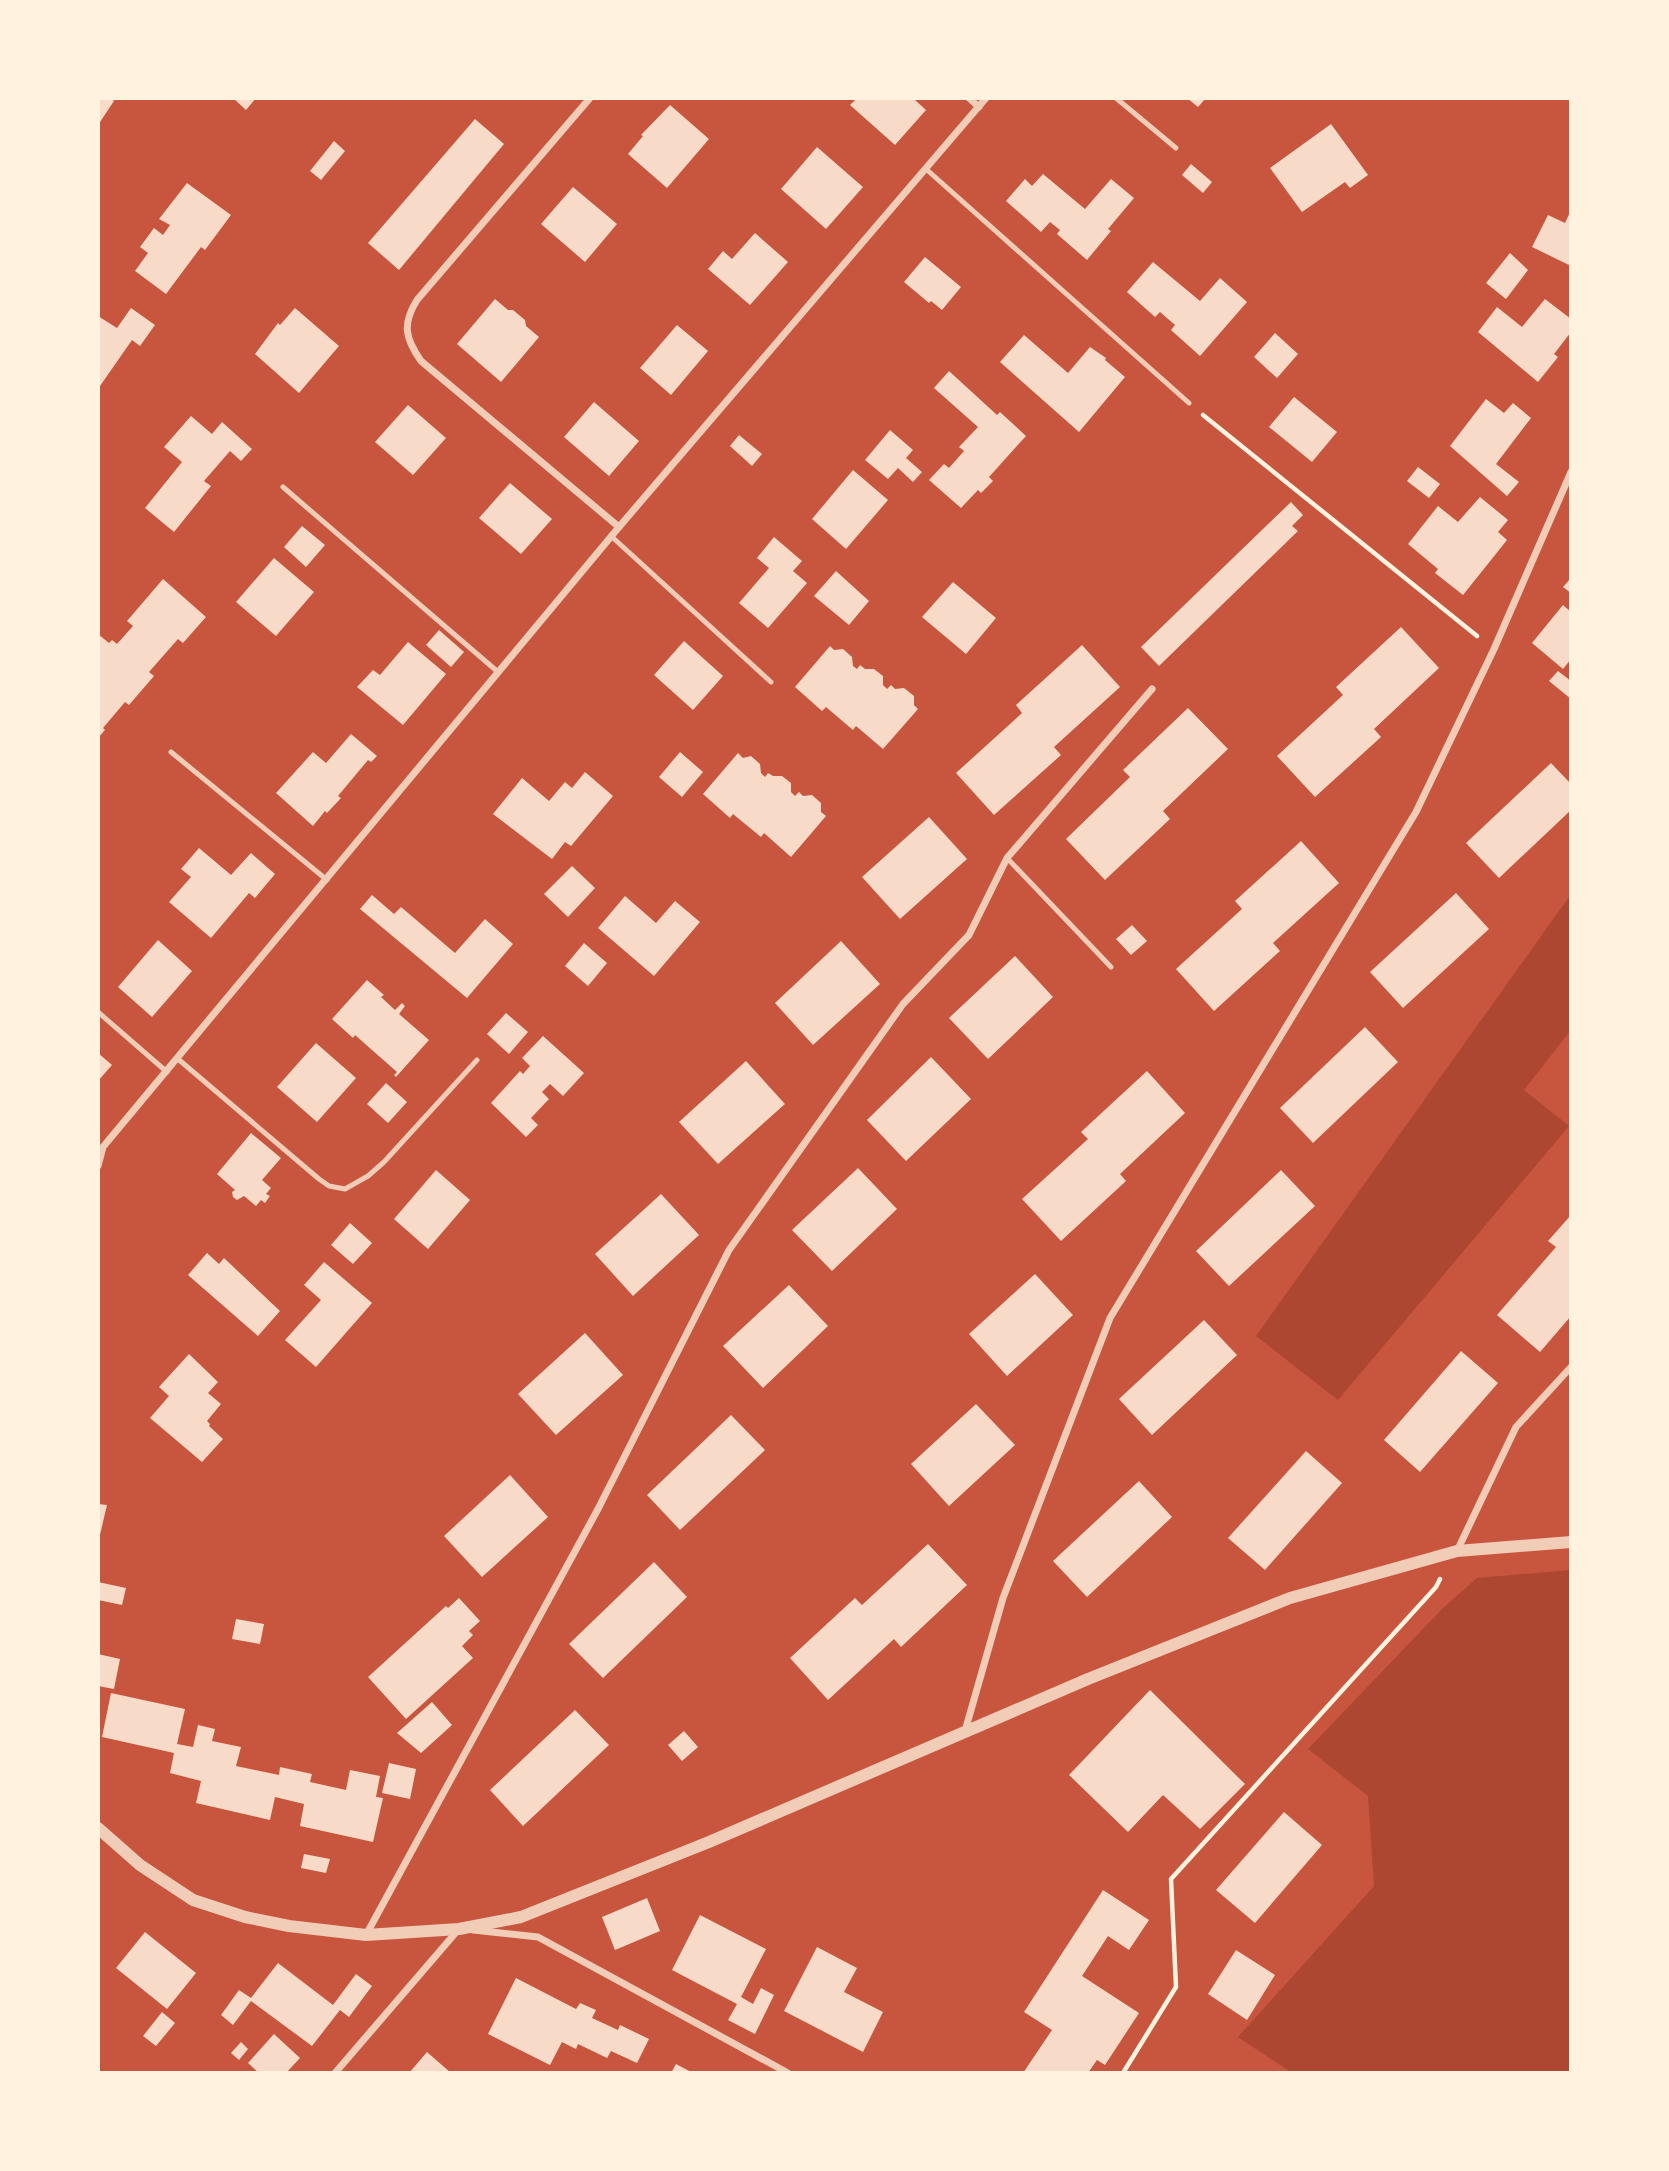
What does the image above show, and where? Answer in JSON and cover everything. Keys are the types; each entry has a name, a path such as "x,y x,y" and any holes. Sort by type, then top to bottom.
{"street":[{"path":"590,98 417,300 409,313 406,329 411,346 421,361 619,527"},
{"path":"969,98 979,107"},
{"path":"98,1166 103,1147 611,536 986,98"},
{"path":"965,1732 1003,1598 1110,1318 1416,812 1494,649 1571,472"},
{"path":"366,1935 598,1509 729,1250 903,1004 969,935 1007,858 1152,689"},
{"path":"1457,1551 1516,1427 1571,1367"},
{"path":"98,1828 140,1865 194,1900 246,1917 289,1926 366,1935 459,1929 521,1917 709,1842 1088,1679 1290,1598 1457,1551 1571,1542"},
{"path":"335,2073 459,1929"},
{"path":"459,1929 538,1937 788,2073"}],"lane":[{"path":"1116,98 1176,148"},
{"path":"926,169 1189,403"},
{"path":"283,488 498,672"},
{"path":"611,536 771,682"},
{"path":"171,752 327,880"},
{"path":"1007,858 1111,967"},
{"path":"98,1012 167,1072"},
{"path":"178,1059 320,1179 329,1186 345,1189 368,1177 384,1162 477,1059"}],"path":[{"path":"1189,403 1494,649"},
{"path":"1124,2073 1176,1987 1171,1879 1436,1587 1457,1551"}],"shaded area":[{"path":"1571,894 1571,1030 1524,1090 1569,1126 1338,1400 1256,1336"},
{"path":"1571,1570 1571,2073 1292,2073 1238,2037 1374,1886 1368,1796 1308,1749 1443,1608 1477,1578"}],"building":[{"path":"98,98 111,98 114,101 98,125"},
{"path":"233,98 256,98 246,110"},
{"path":"857,98 917,98 915,100 926,110 895,145 850,105"},
{"path":"1187,98 1206,98 1198,107"},
{"path":"670,105 709,139 667,188 628,154 643,136 641,135"},
{"path":"475,119 504,144 399,270 368,243"},
{"path":"1331,124 1368,175 1350,188 1345,182 1302,212 1270,168"},
{"path":"334,141 345,151 321,180 310,171"},
{"path":"817,147 863,187 826,229 781,189"},
{"path":"1191,164 1212,182 1203,193 1182,175"},
{"path":"1043,174 1085,209 1111,179 1134,198 1087,260 1057,234 1060,230 1050,222 1041,232 1006,201 1025,179 1032,186"},
{"path":"187,183 231,215 205,250 201,247 166,294 135,271 148,253 140,247 154,228 163,235 170,225 159,219"},
{"path":"573,187 617,224 585,262 541,224"},
{"path":"1571,210 1571,266 1532,247 1548,215 1565,223"},
{"path":"755,233 788,262 750,305 708,269 723,251 732,259"},
{"path":"1510,253 1528,270 1506,299 1486,283"},
{"path":"925,257 961,287 942,310 904,282"},
{"path":"1153,262 1200,301 1220,278 1247,302 1200,356 1171,330 1175,325 1160,312 1155,317 1127,292"},
{"path":"495,299 525,320 526,326 539,337 501,382 457,344"},
{"path":"1545,299 1571,319 1571,332 1554,354 1558,357 1538,382 1478,332 1497,307 1522,327"},
{"path":"131,308 155,325 140,346 132,340 100,386 98,316 117,328"},
{"path":"295,308 339,346 299,393 255,354 278,323 280,325"},
{"path":"677,325 708,351 671,395 640,368"},
{"path":"1275,333 1298,354 1277,378 1254,357"},
{"path":"1024,335 1068,373 1090,347 1125,377 1079,432 1000,362"},
{"path":"949,371 997,415 1000,412 1026,436 989,477 993,481 981,493 978,490 961,508 929,480 944,464 949,468 964,451 959,447 978,427 934,388"},
{"path":"1294,397 1337,432 1312,462 1269,427"},
{"path":"1486,399 1504,413 1513,403 1531,418 1496,464 1519,482 1507,496 1450,446"},
{"path":"594,402 639,441 609,476 564,437"},
{"path":"408,405 446,438 413,475 375,442"},
{"path":"191,416 212,434 222,422 252,449 241,461 230,451 204,481 211,486 174,532 145,508 182,462 164,447"},
{"path":"890,430 913,450 906,458 922,472 913,482 898,468 888,479 865,460"},
{"path":"739,435 762,454 752,466 730,446"},
{"path":"1418,467 1440,484 1429,498 1407,481"},
{"path":"853,470 888,500 846,549 812,519"},
{"path":"510,483 552,519 521,554 479,518"},
{"path":"1480,497 1508,520 1498,532 1507,540 1463,595 1435,573 1438,569 1408,544 1438,506 1458,522"},
{"path":"1291,502 1303,515 1292,526 1298,531 1159,666 1141,647"},
{"path":"302,526 325,545 306,567 284,547"},
{"path":"774,537 802,561 793,571 807,583 768,628 739,603 769,568 757,558"},
{"path":"274,558 314,592 276,636 236,602"},
{"path":"836,571 869,601 849,625 814,596"},
{"path":"1571,578 1571,593 1563,587"},
{"path":"163,579 206,617 183,643 178,639 149,672 154,676 129,705 125,702 98,738 98,634 109,643 112,640 117,644 133,626 127,621"},
{"path":"953,582 996,618 966,654 922,617"},
{"path":"1563,605 1571,612 1571,659 1563,669 1532,643"},
{"path":"1401,627 1439,668 1374,729 1381,737 1315,797 1277,756 1343,695 1336,687"},
{"path":"439,630 464,652 451,667 426,645"},
{"path":"684,641 723,676 693,710 654,675"},
{"path":"408,642 446,674 403,725 357,687 373,670 380,675"},
{"path":"1082,645 1120,687 1054,747 1061,755 994,815 956,773 1022,713 1016,705"},
{"path":"830,646 834,650 843,649 852,657 853,666 857,669 860,665 865,669 874,669 883,676 883,685 887,689 891,685 895,689 904,688 914,696 914,705 918,709 883,749 856,726 853,730 826,707 822,711 795,687"},
{"path":"1558,671 1571,681 1571,699 1549,681"},
{"path":"1188,708 1228,749 1163,811 1170,819 1105,880 1066,839 1130,777 1123,770"},
{"path":"351,734 377,756 371,762 368,760 338,796 341,798 327,813 325,811 313,826 276,793 313,752 326,763"},
{"path":"680,752 703,772 682,797 659,777"},
{"path":"738,753 743,758 751,756 760,764 761,773 765,777 768,773 782,776 791,783 791,792 795,796 799,792 803,796 812,795 821,803 821,812 826,816 791,857 764,833 761,837 733,814 730,818 703,794"},
{"path":"1551,763 1571,784 1571,810 1499,878 1466,843"},
{"path":"585,772 613,796 571,846 565,842 552,859 493,814 522,778 549,801 565,782 572,788"},
{"path":"929,817 967,859 900,919 862,877"},
{"path":"1301,841 1339,883 1273,943 1280,951 1214,1011 1176,969 1242,909 1235,901"},
{"path":"199,848 231,875 251,853 275,874 255,898 249,893 211,938 169,902 191,877 181,869"},
{"path":"572,866 595,888 568,917 544,894"},
{"path":"1456,893 1489,929 1403,1008 1370,972"},
{"path":"372,895 394,914 401,907 455,953 485,919 513,944 467,998 360,909"},
{"path":"625,896 656,923 675,901 700,922 654,976 598,928"},
{"path":"1132,925 1147,941 1131,955 1116,939"},
{"path":"158,940 192,971 152,1017 118,987"},
{"path":"841,941 880,984 813,1045 775,1003"},
{"path":"584,943 607,963 588,986 565,966"},
{"path":"1015,956 1053,997 988,1059 949,1018"},
{"path":"367,980 384,995 381,997 395,1010 402,1003 405,1006 399,1014 429,1040 396,1077 394,1075 397,1072 355,1035 353,1038 332,1019"},
{"path":"506,1013 528,1032 509,1054 487,1034"},
{"path":"1365,1027 1398,1062 1313,1143 1280,1108"},
{"path":"543,1036 584,1073 563,1096 550,1084 542,1092 549,1099 531,1118 538,1125 526,1137 491,1103 520,1071 523,1074 530,1066 522,1058"},
{"path":"316,1043 356,1078 317,1122 277,1087"},
{"path":"98,1053 112,1065 98,1081"},
{"path":"931,1057 971,1099 906,1161 867,1120"},
{"path":"746,1061 785,1104 718,1164 679,1122"},
{"path":"1147,1071 1185,1113 1120,1174 1126,1181 1061,1241 1022,1199 1088,1139 1081,1132"},
{"path":"386,1083 407,1102 388,1123 367,1104"},
{"path":"251,1133 281,1158 262,1180 271,1188 266,1194 270,1196 265,1203 261,1200 256,1206 244,1196 237,1200 233,1197 232,1192 235,1190 217,1174"},
{"path":"858,1168 897,1209 832,1271 792,1230"},
{"path":"436,1170 470,1200 428,1249 394,1219"},
{"path":"1281,1170 1315,1206 1229,1286 1196,1251"},
{"path":"661,1194 699,1235 633,1296 595,1254"},
{"path":"1571,1215 1571,1316 1540,1352 1497,1315 1556,1247 1548,1241"},
{"path":"350,1223 372,1243 353,1264 331,1245"},
{"path":"207,1253 219,1264 224,1258 280,1311 258,1336 188,1275"},
{"path":"324,1262 372,1303 316,1367 285,1340 321,1300 304,1285"},
{"path":"1035,1274 1073,1315 1007,1376 969,1334"},
{"path":"789,1285 828,1326 763,1388 723,1346"},
{"path":"1204,1320 1237,1355 1152,1435 1119,1399"},
{"path":"585,1333 623,1375 556,1435 518,1394"},
{"path":"1461,1351 1498,1383 1420,1472 1384,1440"},
{"path":"189,1354 218,1382 208,1393 221,1404 207,1421 223,1439 202,1462 150,1418 169,1396 159,1387"},
{"path":"976,1404 1015,1445 949,1506 911,1464"},
{"path":"731,1415 765,1450 680,1530 647,1495"},
{"path":"1306,1451 1342,1483 1265,1570 1228,1538"},
{"path":"510,1475 548,1517 482,1577 444,1536"},
{"path":"1139,1481 1172,1517 1087,1597 1053,1561"},
{"path":"98,1504 107,1505 99,1539 98,1539"},
{"path":"928,1544 967,1585 901,1647 894,1639 828,1700 790,1658 855,1598 862,1605"},
{"path":"654,1562 687,1597 603,1678 569,1644"},
{"path":"98,1582 126,1588 122,1605 98,1600"},
{"path":"459,1598 480,1621 469,1631 473,1635 462,1646 473,1658 406,1719 368,1677 446,1606 448,1608"},
{"path":"236,1619 264,1624 260,1644 232,1639"},
{"path":"98,1654 120,1659 114,1689 98,1686"},
{"path":"1150,1690 1245,1784 1200,1829 1163,1795 1128,1832 1069,1775"},
{"path":"111,1693 185,1709 177,1744 193,1747 198,1725 215,1729 212,1741 241,1747 236,1766 279,1775 280,1767 312,1774 310,1782 346,1790 350,1770 380,1776 376,1797 383,1798 373,1842 300,1826 304,1804 275,1797 270,1820 196,1803 201,1781 170,1773 174,1753 102,1737"},
{"path":"432,1702 452,1725 421,1753 397,1733"},
{"path":"575,1710 609,1745 523,1826 490,1790"},
{"path":"684,1731 698,1747 682,1761 668,1745"},
{"path":"389,1763 416,1769 410,1799 382,1793"},
{"path":"1284,1812 1322,1845 1255,1923 1216,1890"},
{"path":"304,1854 330,1859 326,1873 301,1868"},
{"path":"1103,1890 1149,1920 1129,1950 1108,1936 1082,1976 1139,2013 1105,2065 1097,2060 1088,2073 1023,2073 1052,2030 1024,2012"},
{"path":"647,1898 660,1931 615,1950 602,1917"},
{"path":"700,1915 766,1949 741,1997 753,2004 761,1988 774,1995 755,2034 728,2020 737,2004 672,1970"},
{"path":"145,1932 196,1973 167,2009 116,1968"},
{"path":"817,1947 857,1968 844,1992 883,2012 863,2052 784,2011"},
{"path":"1236,1950 1275,1975 1247,2020 1208,1994"},
{"path":"278,1963 333,2005 356,1974 372,1986 349,2017 340,2010 312,2046 251,2001 233,2025 221,2015 239,1990 251,1998"},
{"path":"516,1978 576,2009 580,2003 596,2010 592,2018 618,2030 620,2025 649,2039 637,2063 611,2051 607,2058 578,2044 576,2049 562,2042 550,2065 488,2034"},
{"path":"162,2012 175,2023 156,2046 143,2036"},
{"path":"274,2034 300,2058 286,2073 259,2073 248,2063"},
{"path":"241,2042 248,2049 239,2060 231,2053"},
{"path":"427,2052 451,2073 409,2073"},
{"path":"676,2064 693,2073 671,2073"}]}
